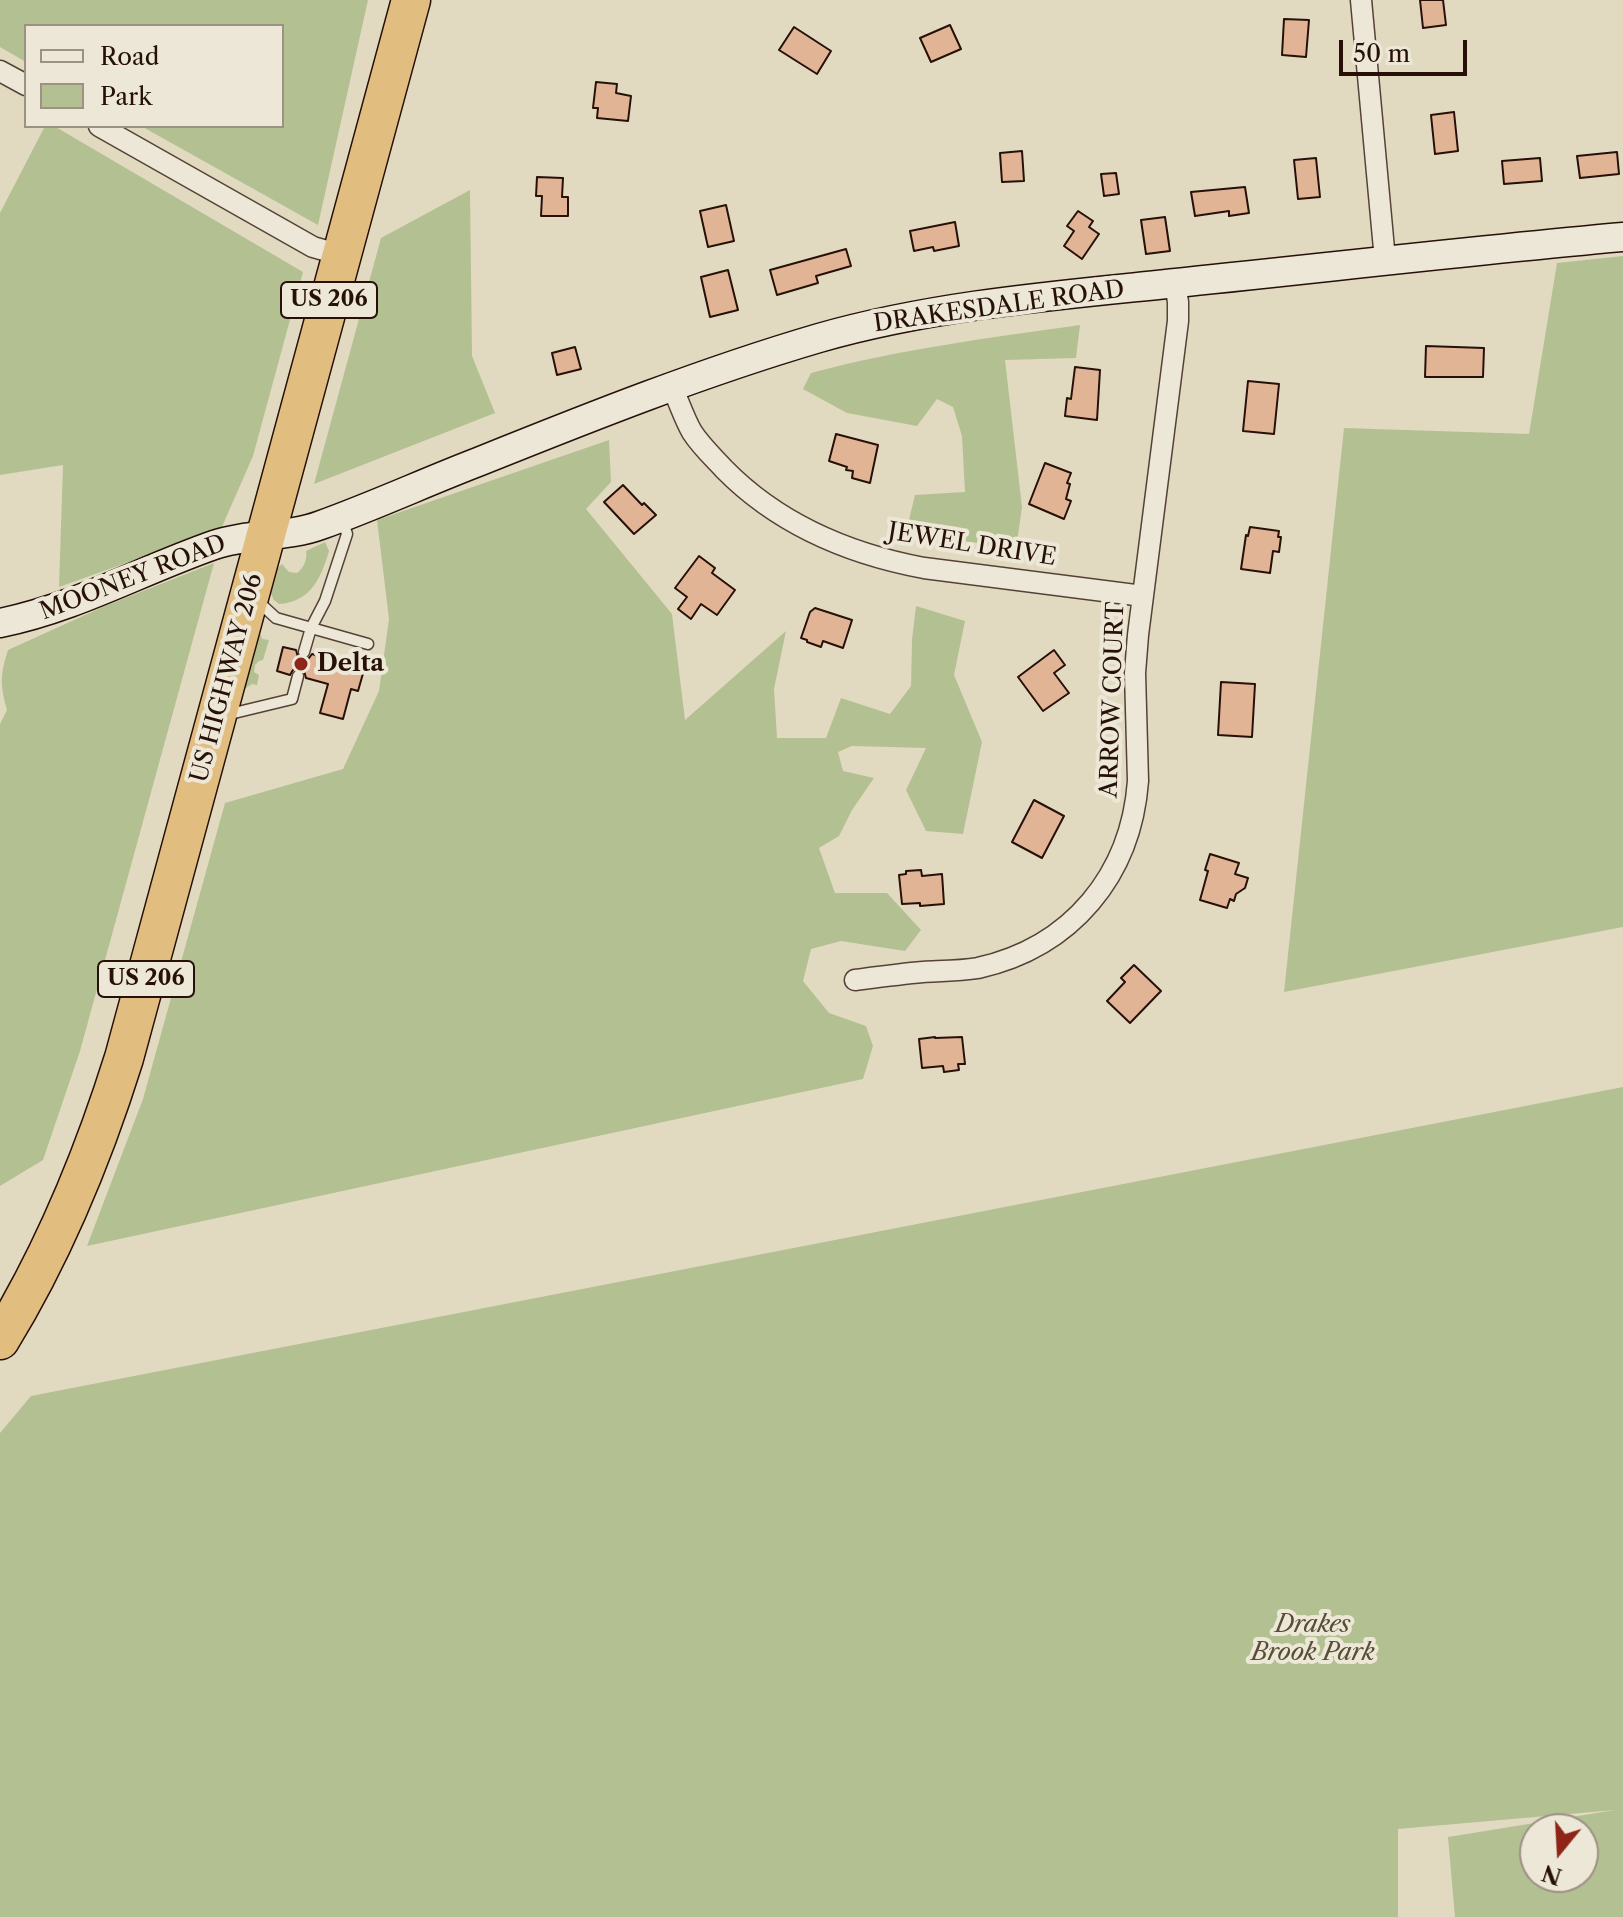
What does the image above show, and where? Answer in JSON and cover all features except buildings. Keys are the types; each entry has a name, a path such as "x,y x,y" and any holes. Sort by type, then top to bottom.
{"highway":[{"name":"US HIGHWAY 206","path":"0,1340 40,1268 80,1183 124,1058 411,0"}],"main road":[{"name":"DRAKESDALE ROAD","path":"266,535 309,529 479,461 754,358 902,318 976,306 1175,283 1623,237"},
{"name":"MOONEY ROAD","path":"0,623 64,606 213,545 266,535"}],"street":[{"path":"1361,0 1385,260"},
{"path":"0,71 24,84"},
{"path":"103,128 313,247 341,255"},
{"name":"ARROW COURT","path":"855,980 975,968 1026,951 1059,932 1094,898 1122,853 1136,798 1135,673 1178,321 1175,283"},
{"name":"JEWEL DRIVE","path":"672,387 693,433 735,480 781,515 839,545 924,568 1143,596"}],"lane":[{"path":"304,652 347,534 341,517"},
{"path":"248,601 263,606 276,618 368,644"},
{"path":"219,709 234,713 292,699 298,676"}],"green space":[{"path":"0,0 368,0 318,225 145,128 284,128 284,24 24,24 24,61 0,47"},
{"path":"44,128 57,128 303,272 253,456 221,529 59,587 63,465 0,475 0,213"},
{"path":"470,190 472,356 495,413 314,484 381,238"},
{"path":"1623,256 1623,927 1284,992 1344,428 1529,434 1557,263"},
{"path":"1080,325 1076,358 1005,360 1022,507 1016,549 906,532 915,495 965,492 962,436 953,407 937,399 917,426 847,413 803,389 811,373 878,357"},
{"path":"609,440 611,482 586,509 672,614 685,720 786,631 774,689 777,738 826,738 841,698 890,714 911,686 916,606 965,621 954,675 982,742 963,834 926,831 906,790 926,748 852,746 838,752 843,771 874,778 839,836 819,848 835,893 887,893 921,930 905,951 841,941 811,949 803,981 829,1013 866,1026 873,1046 863,1079 87,1246 143,1099 225,803 343,769 379,691 389,619 377,520"},
{"path":"325,542 329,551 313,587 299,599 290,602 279,604 274,600 269,590 275,571 282,564 289,572 297,573 304,564 306,551"},
{"path":"214,563 80,1051 43,1160 0,1186 0,724 7,710 2,680 8,650 105,606"},
{"path":"259,630 262,639 269,640 263,660 255,665 254,672 259,675 257,685 252,684 243,690"},
{"name":"Drakes Brook Park","path":"1623,1087 1623,1917 1455,1917 1448,1837 1519,1826 1519,1893 1599,1893 1599,1813 1596,1813 1615,1810 1519,1813 1519,1818 1398,1829 1398,1917 0,1917 0,1433 31,1396"}],"place":[{"name":"Delta","path":"301,664"}]}
